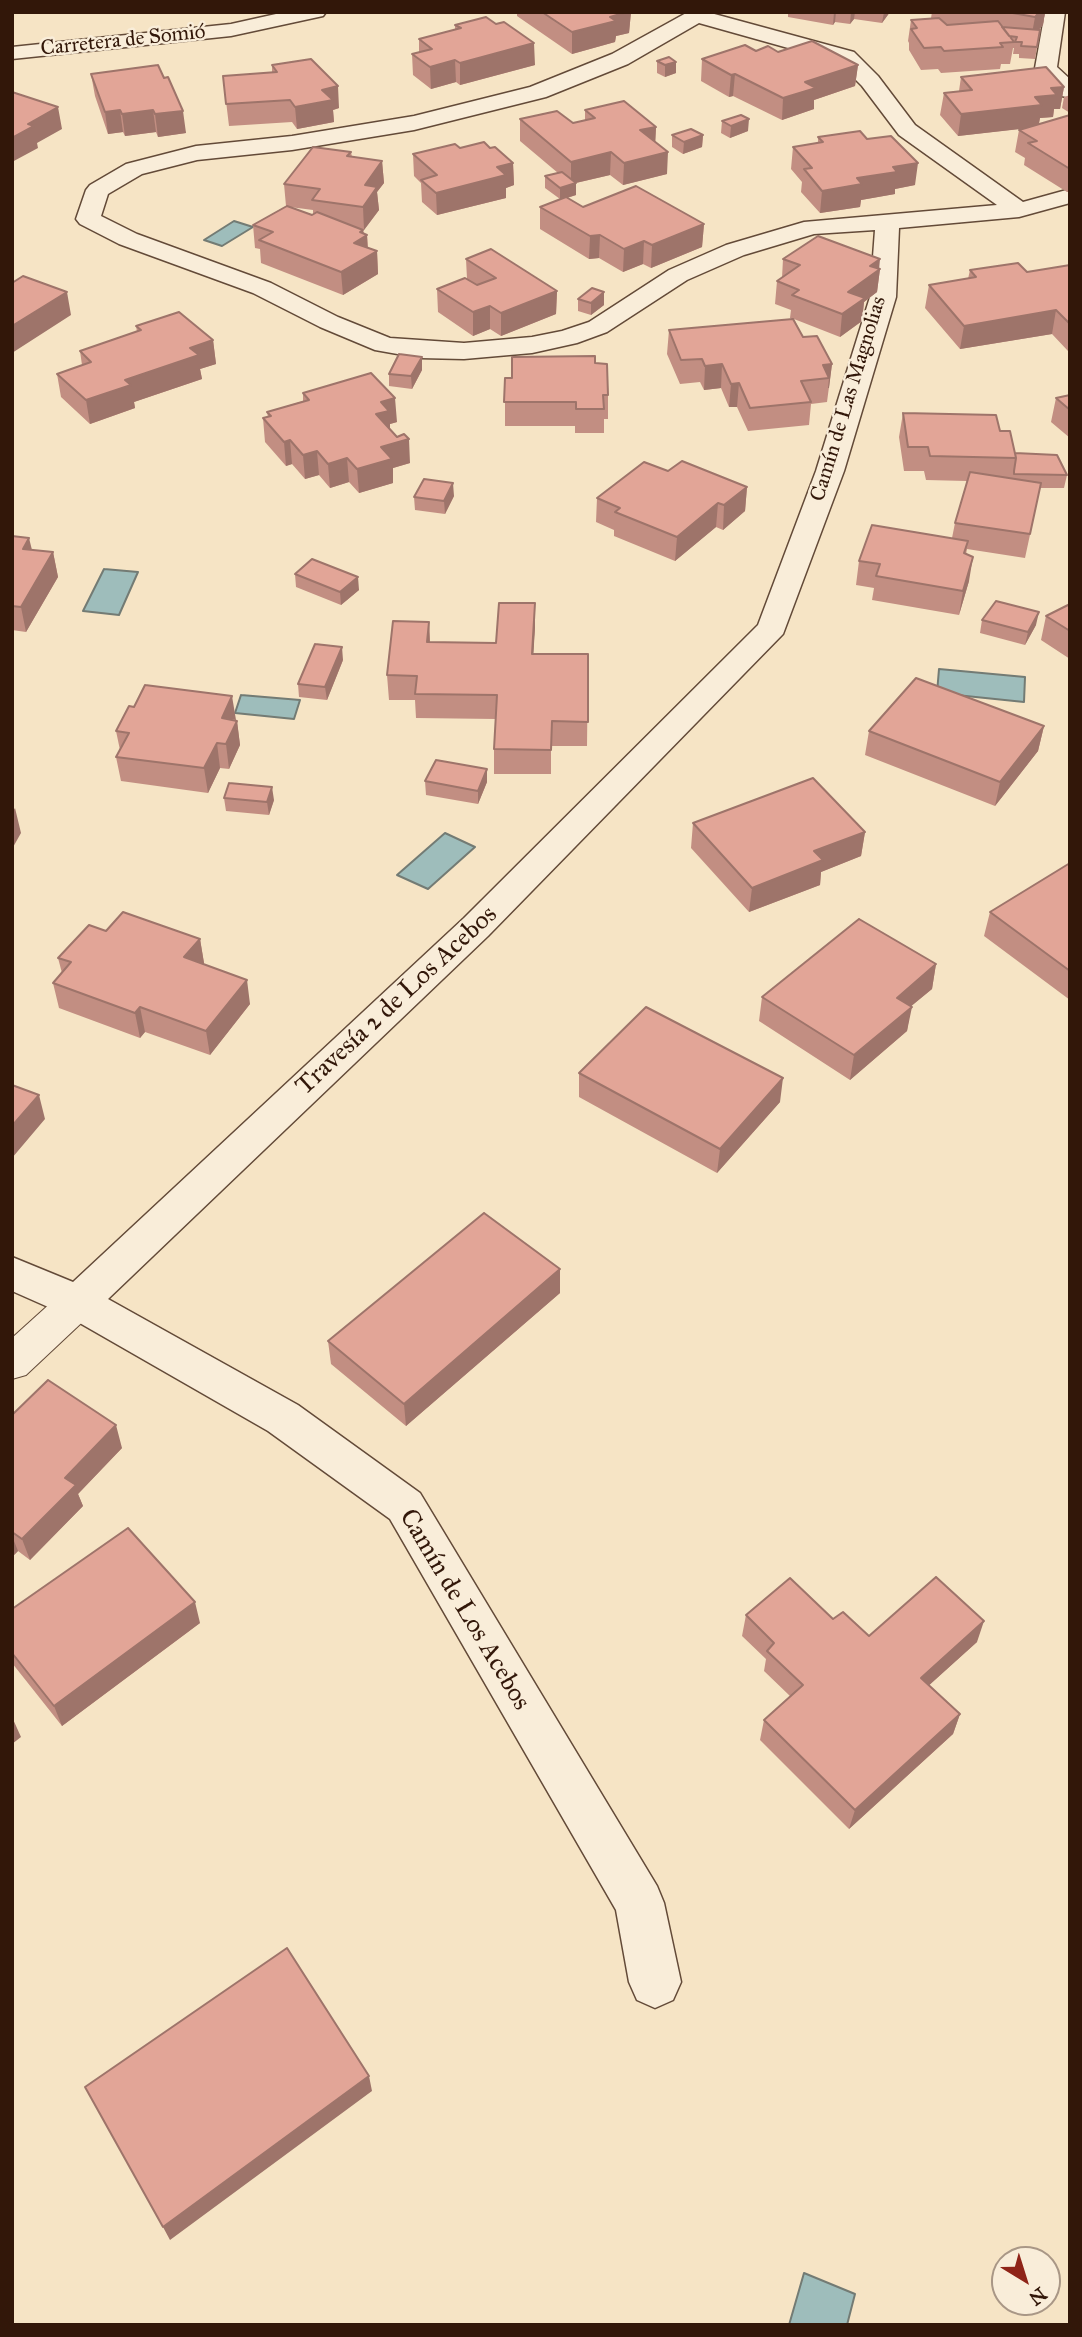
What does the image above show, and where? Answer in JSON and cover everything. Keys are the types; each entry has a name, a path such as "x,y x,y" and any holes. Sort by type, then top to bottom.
{"street":[{"name":"Carretera de Somió","path":"12,53 231,30 316,12"},
{"path":"1055,12 1046,68 1070,91"},
{"path":"1019,210 907,130 870,81 846,57 699,14 621,59 538,92 414,123 292,143 196,153 134,169 98,190 88,219 128,239 262,288 329,322 384,345 421,350 464,351 532,345 568,338 598,327 678,275 735,250 812,227 1019,210 1070,196"},
{"name":"Camín de Las Magnolias","path":"772,628 830,471 883,297 887,222"},
{"name":"Travesía 2 de Los Acebos","path":"78,1302 477,928 772,628"},
{"name":"Camín de Los Acebos","path":"12,1273 78,1302 283,1418 405,1506 639,1903 655,1982"}],"lane":[{"name":"Travesía 2 de Los Acebos","path":"12,1363 78,1302"}],"water":[{"path":"234,221 253,227 222,246 204,240"},
{"path":"104,569 138,572 119,615 83,611"},
{"path":"939,669 1025,677 1024,702 937,693"},
{"path":"241,695 300,700 294,719 235,713"},
{"path":"445,833 475,847 428,889 397,875"},
{"path":"804,2273 855,2294 847,2325 789,2325"}],"building":[{"path":"542,12 627,12 610,17 616,21 572,32"},
{"path":"1007,12 1039,12 1035,17"},
{"path":"486,17 496,24 504,22 534,43 460,63 455,60 430,67 412,54 432,49 419,39 461,28 455,25"},
{"path":"939,18 947,25 998,21 1014,42 1000,43 1003,47 944,51 941,47 924,48 911,29 917,28 911,20"},
{"path":"1002,27 1040,30 1037,47 1021,46 1022,42 1015,42 1017,37 1009,36"},
{"path":"812,41 858,65 805,82 816,88 783,98 702,59 745,45 756,51 768,46 778,52"},
{"path":"669,57 676,62 665,65 657,61"},
{"path":"311,59 338,86 322,90 333,100 295,107 290,100 226,104 223,76 277,72 272,65"},
{"path":"158,65 164,78 168,77 183,111 155,114 153,110 122,114 120,110 105,112 91,74"},
{"path":"1046,67 1064,87 1051,88 1057,95 1035,97 1042,105 961,114 944,93 972,90 961,77"},
{"path":"12,92 58,107 28,124 34,126 12,138"},
{"path":"624,101 656,127 640,130 668,152 624,163 611,152 571,162 520,119 557,111 573,123 595,118 585,110"},
{"path":"741,115 749,119 731,126 722,121"},
{"path":"1070,115 1070,169 1028,143 1037,141 1019,130"},
{"path":"691,129 703,135 684,142 672,135"},
{"path":"860,131 867,139 891,136 918,163 893,167 897,172 857,178 862,184 822,191 804,169 812,168 793,147 823,142 818,137"},
{"path":"484,142 490,148 495,147 513,163 497,167 506,175 436,193 421,180 437,175 413,154 455,144 460,148"},
{"path":"313,147 351,152 347,156 382,161 365,185 377,187 363,207 312,200 320,189 284,184"},
{"path":"562,172 576,183 560,188 545,176"},
{"path":"636,186 704,224 652,245 644,241 624,249 600,235 590,236 540,207 566,197 583,207"},
{"path":"287,206 312,215 317,212 363,230 360,232 367,235 354,243 377,251 341,272 259,240 273,232 253,225"},
{"path":"818,236 880,259 870,266 880,269 848,292 865,298 842,314 792,295 799,290 777,281 800,265 783,259"},
{"path":"491,249 557,291 501,313 490,306 473,312 437,289 465,278 477,285 496,278 466,259"},
{"path":"1018,263 1027,272 1070,265 1070,324 1056,310 964,326 929,285 976,277 970,270"},
{"path":"23,276 67,292 12,326 12,283"},
{"path":"592,288 604,292 591,303 578,299"},
{"path":"179,312 213,340 190,348 199,355 125,380 131,385 86,400 57,374 91,362 80,351 141,330 136,326"},
{"path":"793,319 803,337 817,336 832,364 823,365 829,378 801,381 811,402 750,408 739,383 731,384 722,364 705,366 702,359 681,360 669,330"},
{"path":"399,354 422,357 411,376 389,374"},
{"path":"595,356 595,363 607,364 608,395 603,395 604,409 576,409 576,402 504,402 505,378 512,378 512,357"},
{"path":"371,373 395,398 381,402 389,411 376,414 397,437 404,434 409,439 381,447 392,459 357,469 347,458 328,464 317,451 303,455 290,440 284,442 263,418 271,416 267,412 309,400 303,393"},
{"path":"1070,395 1070,410 1056,398"},
{"path":"903,413 996,415 1000,431 1010,431 1016,458 930,456 928,447 908,447"},
{"path":"1015,453 1057,455 1067,475 1014,474"},
{"path":"682,461 747,487 724,505 718,503 677,537 615,512 620,508 597,498 644,462 668,471"},
{"path":"970,472 1041,483 1030,534 955,523"},
{"path":"424,479 453,483 444,501 414,497"},
{"path":"872,525 968,541 964,553 973,557 963,591 876,576 880,564 859,561"},
{"path":"12,536 29,538 23,549 53,552 21,607 12,606"},
{"path":"312,559 358,577 340,592 295,574"},
{"path":"996,601 1039,612 1028,632 982,620"},
{"path":"499,603 535,603 532,654 588,654 588,722 552,721 551,750 494,749 497,695 415,694 417,676 387,675 393,621 429,622 427,642 496,643"},
{"path":"1070,604 1070,631 1046,616"},
{"path":"315,644 342,647 325,687 298,684"},
{"path":"916,678 1044,726 1000,782 869,731"},
{"path":"145,685 232,696 222,718 237,721 226,744 217,743 204,768 116,757 129,733 116,731 129,706 134,707"},
{"path":"436,760 487,769 478,791 425,781"},
{"path":"813,778 865,832 814,851 823,860 752,888 693,823"},
{"path":"229,783 272,787 267,802 224,798"},
{"path":"1070,863 1070,971 990,912"},
{"path":"123,912 200,939 184,957 247,980 206,1031 140,1007 135,1013 53,983 71,962 58,958 89,925 106,931"},
{"path":"859,919 936,964 897,998 912,1007 854,1055 762,997"},
{"path":"646,1007 783,1078 720,1149 579,1073"},
{"path":"12,1085 39,1095 12,1126"},
{"path":"484,1213 560,1269 404,1404 328,1341"},
{"path":"48,1380 116,1425 65,1478 76,1485 22,1539 12,1532 12,1415"},
{"path":"128,1528 195,1602 54,1706 12,1653 12,1609"},
{"path":"936,1577 984,1621 921,1678 960,1714 855,1810 764,1720 803,1685 767,1651 774,1643 746,1615 790,1578 833,1619 843,1612 869,1636"},
{"path":"287,1948 369,2076 163,2227 85,2087"}]}
